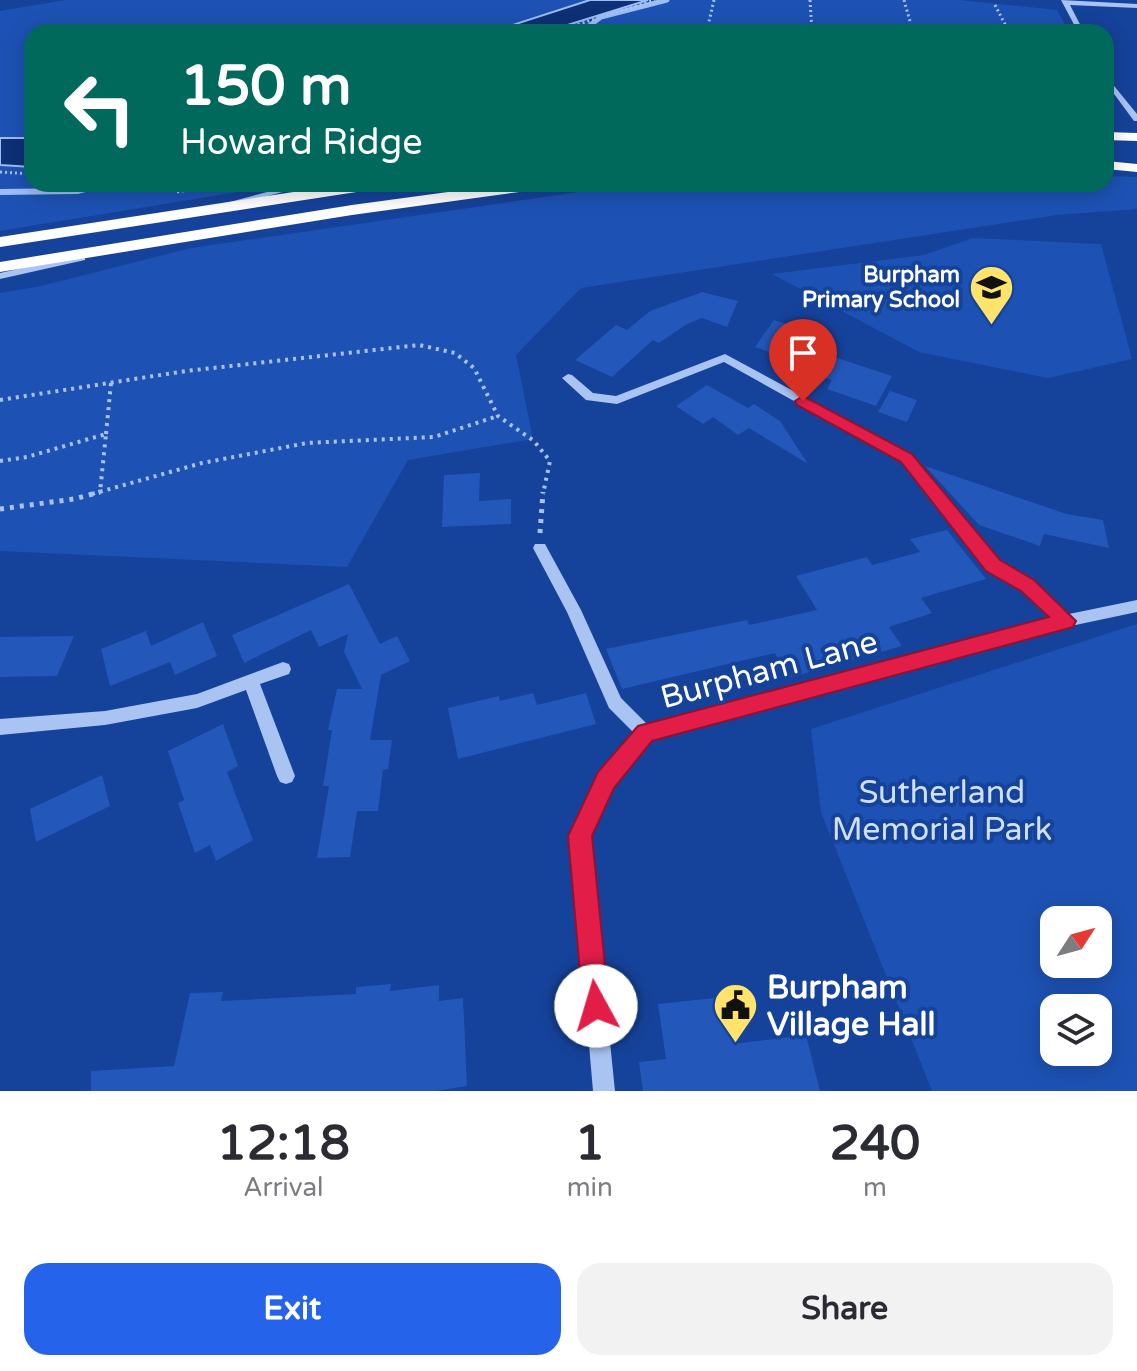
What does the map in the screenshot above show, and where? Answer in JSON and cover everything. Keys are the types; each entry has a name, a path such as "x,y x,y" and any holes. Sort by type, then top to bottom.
{"highway":[{"path":"1114,136 1137,137"},
{"path":"1114,166 1137,168"},
{"path":"0,242 325,192"},
{"path":"0,267 483,192"}],"street":[{"path":"1065,1 1137,6"},
{"path":"1065,1 1077,24"},
{"path":"1114,91 1137,119"},
{"path":"196,212 276,192"},
{"path":"0,276 121,248"},
{"path":"568,378 590,397 617,400 725,358 907,458 993,565 1027,586 1066,621"},
{"path":"540,548 574,610 615,703 645,733"},
{"name":"Burpham Lane","path":"604,1091 580,836 606,780 645,733 1066,621 1137,606"},
{"path":"0,727 105,718 197,701 283,669"},
{"path":"251,681 286,776"}],"path":[{"path":"579,24 655,0"},
{"path":"708,24 714,0"},
{"path":"810,0 812,24"},
{"path":"904,0 911,24"},
{"path":"995,5 1005,24"},
{"path":"0,172 24,174"},
{"path":"0,400 111,383 419,345 455,353 474,368 498,416 534,441 550,461 540,506 540,548"},
{"path":"100,492 111,383"},
{"path":"0,509 74,499 202,463 307,443 434,437 498,416"},
{"path":"0,461 34,455 75,440 106,434"}],"green space":[{"path":"66,0 590,0 516,24 24,24 24,138 0,138 0,11"},
{"path":"663,0 959,0 1057,10 1065,24 568,24"},
{"path":"0,165 24,166 24,192 238,192 0,231"},
{"path":"1114,176 1137,177 1137,209 1057,215 581,288 516,355 533,439 408,460 347,567 0,551 0,293 41,286 191,248 578,192 1114,192"},
{"path":"973,238 1101,244 1132,359 1048,378 919,352 772,274 924,255"},
{"name":"Sutherland Memorial Park","path":"1137,624 1137,1091 932,1091 821,812 811,729"}],"shaded area":[{"path":"590,0 648,0 571,24 516,24"},
{"path":"0,138 24,138 24,166 0,165"}],"building":[{"path":"702,292 738,301 727,327 702,318 687,324 659,343 653,340 612,377 575,360 616,325 627,330 650,311"},
{"path":"774,320 817,334 799,362 755,347"},
{"path":"810,349 892,376 876,406 827,389 832,380 798,368"},
{"path":"707,385 748,408 754,404 780,421 808,464 749,428 738,435 713,417 703,424 676,406"},
{"path":"890,391 917,400 907,422 878,412"},
{"path":"925,466 1067,514 1103,520 1109,548 1044,534 1040,546 979,525"},
{"path":"480,473 479,501 511,499 511,524 442,527 444,475"},
{"path":"947,530 986,579 921,598 932,613 889,627 902,646 788,678 775,653 622,689 606,649 747,620 749,625 817,610 796,576 867,557 872,565 920,552 910,539"},
{"path":"349,584 380,644 397,636 410,661 381,675 370,740 392,740 388,769 383,770 378,811 357,811 350,857 317,858 329,786 323,786 332,730 328,730 337,689 362,689 344,652 348,634 319,647 311,630 244,663 232,635"},
{"path":"203,622 217,656 175,675 170,662 110,686 101,649 146,631 151,646"},
{"path":"74,636 57,676 0,677 0,637"},
{"path":"533,693 537,705 586,693 596,724 458,759 448,708 499,696 500,701"},
{"path":"223,724 238,766 227,772 253,840 216,861 210,845 195,853 178,803 184,800 168,751"},
{"path":"102,775 110,806 36,842 30,809"},
{"path":"391,984 390,991 439,985 439,1001 463,998 467,1086 436,1091 91,1091 91,1071 174,1066 190,993 223,992 221,1001 356,994 356,987"},
{"name":"Burpham Village Hall","path":"723,997 733,1044 806,1035 820,1091 643,1091 639,1062 666,1059 658,1004"}],"waterway":[{"path":"592,24 601,17 667,0"},
{"path":"0,192 24,192"}],"place":[{"name":"Burpham Primary School","path":"991,326"},
{"name":"Burpham Village Hall","path":"736,1044"}],"route":[{"path":"596,1006 580,836 606,780 645,733 1066,621 1027,586 993,565 907,458 803,401"}]}
